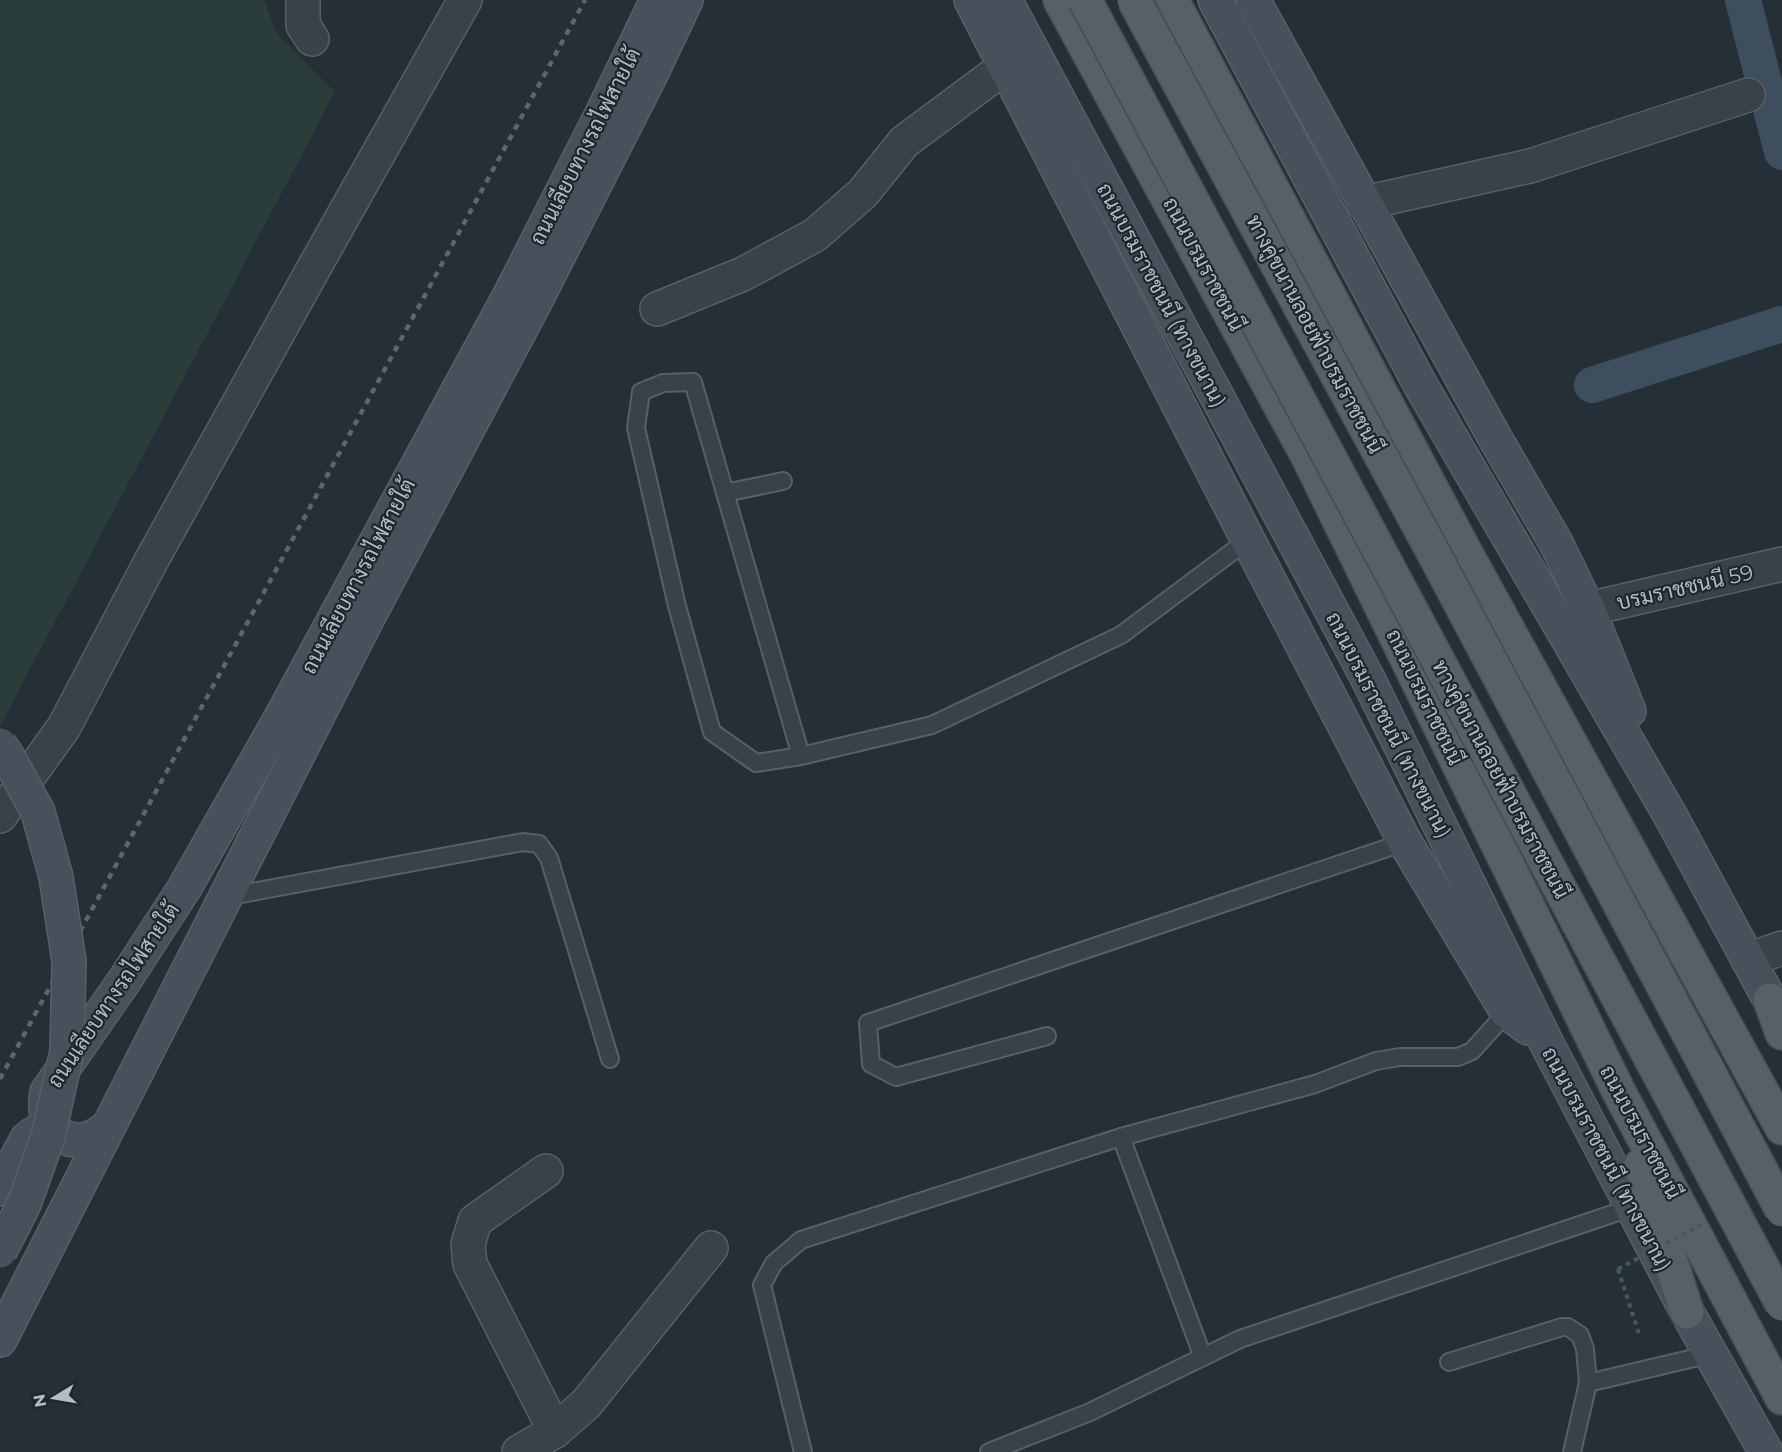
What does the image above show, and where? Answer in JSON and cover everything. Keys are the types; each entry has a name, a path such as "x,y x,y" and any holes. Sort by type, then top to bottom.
{"main road":[{"name":"ถนนเลียบทางรถไฟสายใต้","path":"59,1134 46,1115 47,1092 185,887 282,716 511,293 657,0"},
{"name":"ถนนเลียบทางรถไฟสายใต้","path":"0,1340 365,623 541,290 686,0"},
{"path":"971,0 1405,842 1507,1012 1546,1042"},
{"name":"ถนนบรมราชชนนี (ทางขนาน)","path":"1005,0 1367,677 1546,1042 1686,1312 1766,1452"},
{"name":"ถนนบรมราชชนนี","path":"1060,0 1308,457 1618,1090 1782,1398"},
{"name":"ทางคู่ขนานลอยฟ้าบรมราชชนนี","path":"1085,0 1782,1304"},
{"name":"ทางคู่ขนานลอยฟ้าบรมราชชนนี","path":"1134,0 1433,552 1782,1210"},
{"path":"1172,0 1461,544 1782,1128"},
{"path":"1215,0 1421,386 1670,815 1776,1008 1782,1033"},
{"path":"1253,0 1495,438 1556,543 1588,609 1670,815"},
{"path":"0,745 38,812 56,877 69,961 67,1052 48,1137 24,1204 0,1251"},
{"path":"1618,1090 1686,1312"},
{"path":"0,1189 27,1139 38,1130 81,1141 92,1138 110,1124"}],"street":[{"path":"303,0 303,25 312,39"},
{"path":"0,816 64,727 156,552 320,255 465,0"},
{"path":"657,309 743,274 815,235 863,193 904,142 1006,66"},
{"path":"1364,203 1530,166 1748,94"},
{"name":"บรมราชชนนี 59","path":"1588,609 1782,564"},
{"path":"1748,960 1782,948"},
{"path":"546,1171 475,1221 468,1244 470,1264 555,1431"},
{"path":"519,1452 555,1431 586,1404 711,1248"}],"lane":[{"path":"801,756 693,382 663,383 641,392 636,428 676,606 712,732 756,763 801,756 932,725 1121,636 1248,540"},
{"path":"724,494 783,482"},
{"path":"225,897 523,842 539,844 549,858 610,1059"},
{"path":"1047,1036 896,1077 871,1064 868,1023 1405,842"},
{"path":"803,1452 762,1285 774,1263 801,1240 1121,1137 1315,1084 1376,1061 1400,1057 1458,1057 1472,1051 1507,1012"},
{"path":"1121,1137 1203,1357"},
{"path":"989,1452 1090,1412 1240,1339 1633,1207"},
{"path":"1449,1362 1565,1326 1573,1329 1580,1335 1585,1349 1588,1383 1572,1452"},
{"path":"1588,1383 1711,1354"}],"path":[{"path":"1618,1269 1639,1334"}],"green space":[{"path":"0,0 264,0 277,34 335,92 0,726"}],"waterway":[{"path":"1743,0 1782,152"},
{"path":"1592,385 1782,324"}],"railway":[{"path":"0,1079 585,0"}]}
